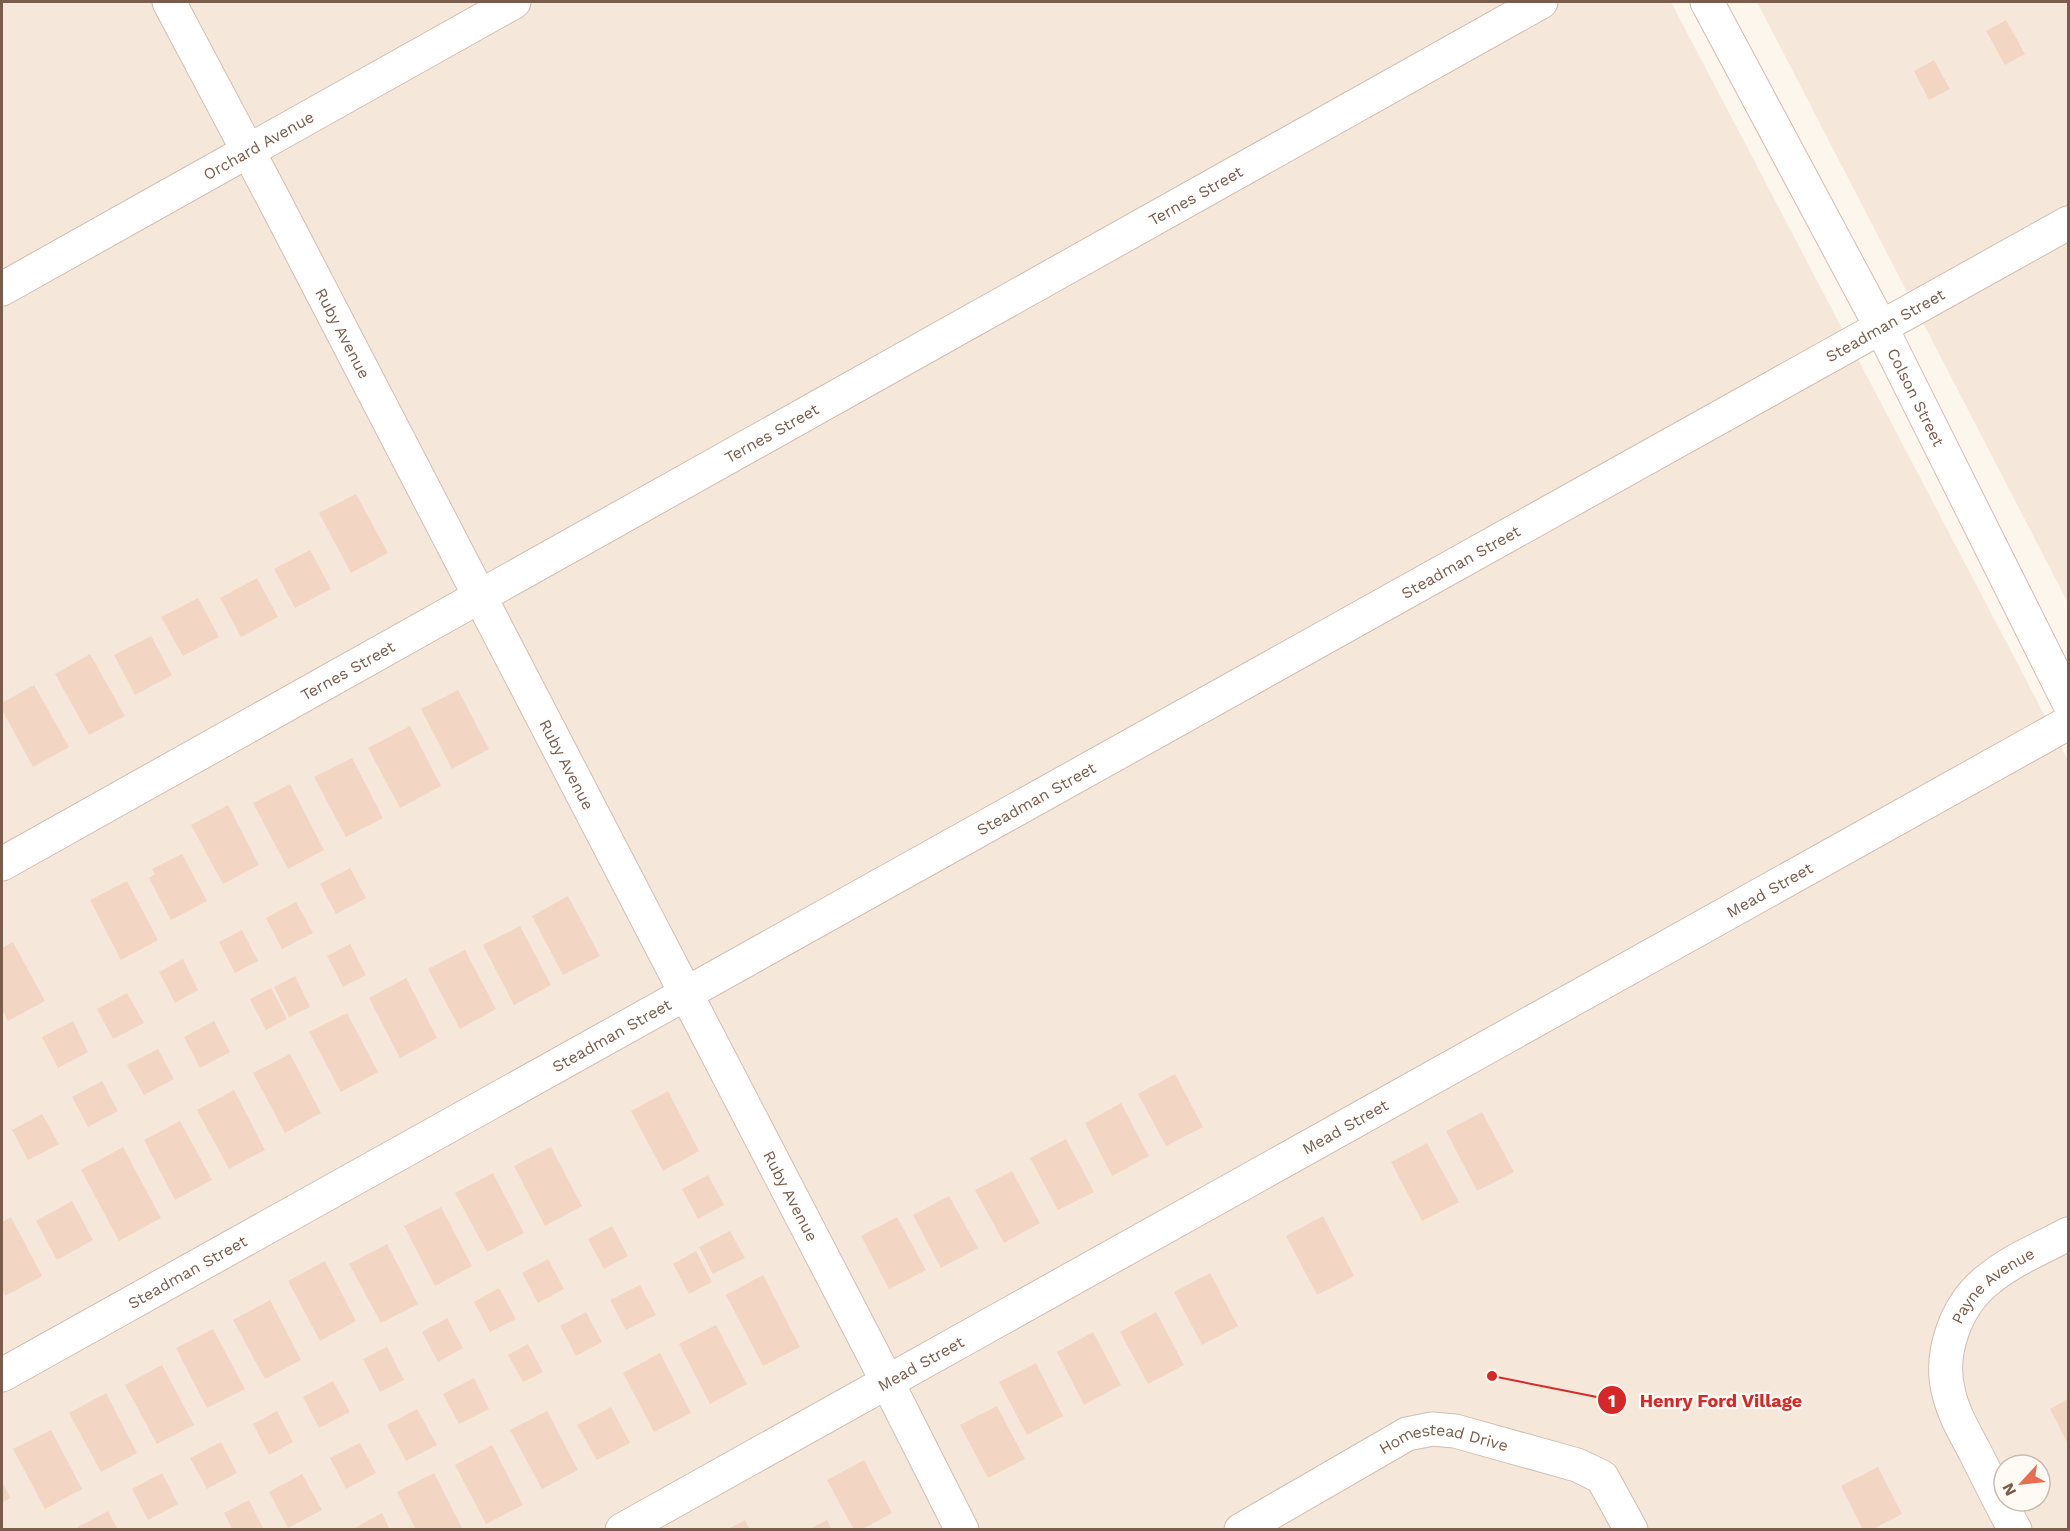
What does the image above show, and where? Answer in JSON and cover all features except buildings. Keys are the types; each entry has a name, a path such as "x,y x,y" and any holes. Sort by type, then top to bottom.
{"street":[{"name":"Ruby Avenue","path":"169,2 249,151 962,1530"},
{"name":"Orchard Avenue","path":"2,289 514,2"},
{"name":"Ternes Street","path":"2,864 1541,2"},
{"name":"Colson Street","path":"1707,2 1881,327 2068,700"},
{"name":"Steadman Street","path":"2,1375 2068,223"},
{"name":"Mead Street","path":"622,1530 2068,723"},
{"name":"Payne Avenue","path":"2015,1530 1955,1414 1948,1391 1946,1362 1949,1342 1957,1319 1970,1298 1987,1280 2068,1234"},
{"name":"Homestead Drive","path":"1241,1530 1407,1434 1432,1429 1455,1431 1576,1465 1602,1477 1631,1530"}],"shaded area":[{"path":"2,2 1671,2 2068,760 2068,1529 2,1530"},
{"path":"1757,2 2068,2 2068,603"}],"place":[{"name":"Henry Ford Village","path":"1492,1376"}]}
